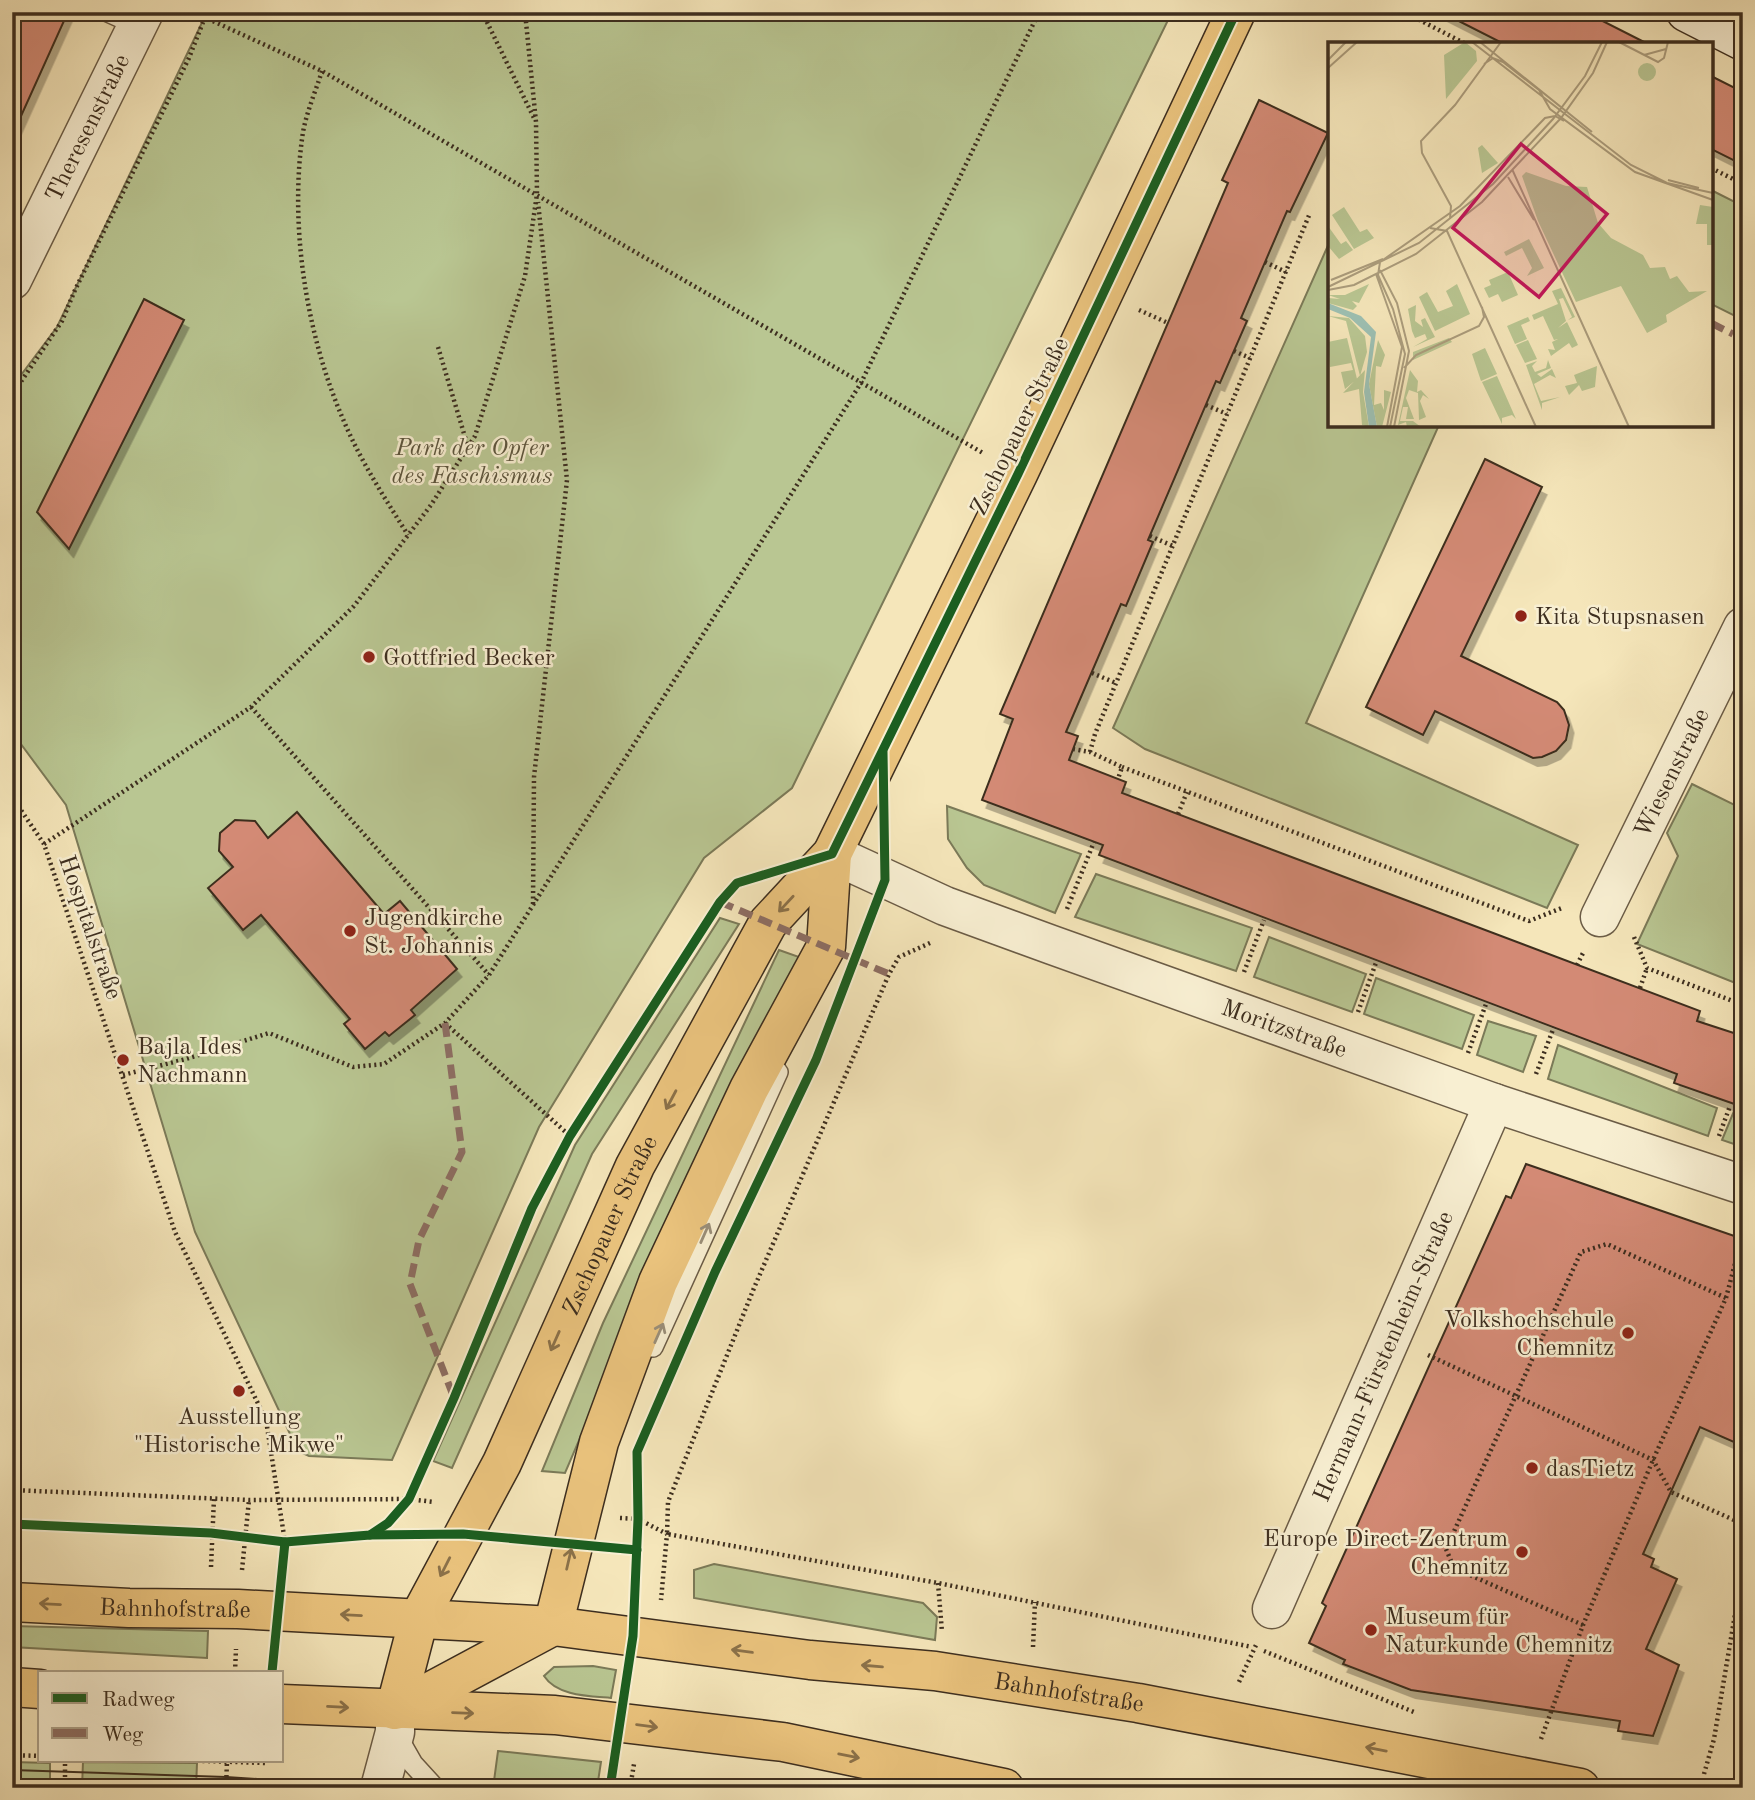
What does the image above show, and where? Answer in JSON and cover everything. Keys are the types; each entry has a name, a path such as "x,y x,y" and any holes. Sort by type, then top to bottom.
{"main road":[{"name":"Zschopauer Straße","path":"395,1721 419,1618 502,1463 635,1166 768,923 832,854 1237,12"},
{"name":"Zschopauer Straße","path":"553,1626 599,1442 658,1282 749,1089 826,947 832,854"},
{"name":"Bahnhofstraße","path":"12,1602 553,1626 810,1660 935,1671 1138,1703 1580,1788"},
{"path":"419,1618 472,1670 555,1716"},
{"path":"395,1721 472,1670 553,1626"},
{"path":"12,1687 38,1689"},
{"path":"284,1704 395,1721 555,1716 783,1742 1004,1788"}],"street":[{"path":"1686,12 1743,41"},
{"name":"Theresenstraße","path":"12,280 130,17"},
{"name":"Wiesenstraße","path":"1600,917 1743,627"},
{"name":"Moritzstraße","path":"832,854 945,906 1052,946 1454,1089 1743,1185"},
{"name":"Hermann-Fürstenheim-Straße","path":"1272,1609 1508,1107"},
{"path":"380,1788 395,1721"}],"lane":[{"path":"395,1721 413,1764 435,1788"}],"path":[{"path":"193,12 206,15 322,71 926,418 1017,474"},
{"path":"482,12 536,122"},
{"path":"525,12 536,122 537,194 567,480 534,777 533,906"},
{"path":"123,1075 269,1033 353,1067 384,1065 444,1023 489,975 861,383 1038,12"},
{"path":"1404,12 1462,42"},
{"path":"1424,22 1429,12"},
{"path":"12,396 62,321 189,58 206,15"},
{"path":"322,71 304,129 298,184 301,253 308,298 321,357 342,418 369,473 408,535"},
{"path":"1713,169 1743,184"},
{"path":"44,844 251,707 354,606 431,505 475,436 525,276 537,194"},
{"path":"1090,752 1310,214"},
{"path":"1265,262 1286,272"},
{"path":"438,347 468,447"},
{"path":"1234,351 1251,358"},
{"path":"1206,405 1227,414"},
{"path":"1150,536 1173,546"},
{"path":"1092,673 1116,683"},
{"path":"251,707 489,975"},
{"path":"1073,749 1090,752 1122,767 1529,921 1568,906 1631,930 1647,968 1640,988"},
{"path":"1118,779 1122,767"},
{"path":"1178,814 1187,792"},
{"path":"1052,946 1094,842"},
{"path":"661,1603 668,1502 754,1288 890,974 899,957 929,945 945,906"},
{"path":"1230,1009 1264,920"},
{"path":"1343,1050 1377,960"},
{"path":"1647,968 1743,1005"},
{"path":"1454,1089 1486,1004"},
{"path":"444,1023 570,1136"},
{"path":"1508,1107 1554,1027"},
{"path":"1539,1743 1583,1625 1726,1298 1743,1233"},
{"path":"1583,1625 1454,1568 1446,1549 1581,1252 1607,1244 1726,1298"},
{"path":"1433,1357 1653,1461 1671,1492 1743,1524"},
{"path":"12,1490 249,1500 409,1499"},
{"path":"211,1567 214,1498"},
{"path":"245,1537 249,1500"},
{"path":"638,1505 638,1529"},
{"path":"638,1518 667,1534 938,1583 1255,1647 1423,1715"},
{"path":"276,1612 285,1542"},
{"path":"1704,1774 1714,1739 1743,1567"},
{"path":"938,1583 942,1636"},
{"path":"1033,1652 1035,1602"},
{"path":"12,1755 38,1756"},
{"path":"65,1762 65,1788"},
{"path":"226,1788 227,1762"},
{"path":"236,1762 265,1765"}],"green space":[{"name":"Park der Opfer des Faschismus","path":"207,12 1172,12 792,788 704,858 539,1127 392,1460 309,1456 298,1451 195,1232 66,805 12,732 12,387 57,327"},
{"path":"1713,191 1743,206 1743,320 1713,305"},
{"path":"1328,245 1328,427 1438,427 1306,723 1578,845 1547,908 1145,749 1113,728"},
{"path":"1692,784 1743,809 1743,986 1637,944 1678,856 1667,833"},
{"path":"947,806 1081,854 1055,913 984,885 967,868 948,839"},
{"path":"1096,874 1252,928 1236,971 1075,917"},
{"path":"720,918 739,924 592,1154 452,1468 433,1461 575,1145"},
{"path":"1269,937 1366,974 1352,1012 1254,977"},
{"path":"779,950 799,957 708,1141 565,1473 542,1471 603,1323"},
{"path":"1376,978 1474,1015 1462,1049 1364,1014"},
{"path":"1488,1021 1536,1036 1523,1072 1477,1055"},
{"path":"1558,1045 1717,1108 1708,1136 1548,1079"},
{"path":"1734,1111 1743,1114 1743,1147 1722,1140"},
{"path":"714,1564 923,1603 937,1617 935,1640 694,1598 694,1570"},
{"path":"12,1626 208,1631 207,1658 12,1647"},
{"path":"593,1666 616,1670 611,1698 565,1691 550,1683 544,1676 554,1667"},
{"path":"498,1751 601,1762 597,1788 520,1788 494,1781"},
{"path":"12,1762 50,1763 50,1788 12,1788"},
{"path":"83,1762 197,1763 196,1788 82,1788"}],"building":[{"path":"12,12 68,12 12,136"},
{"path":"1441,12 1585,12 1644,42 1500,42"},
{"path":"1713,77 1743,92 1743,165 1713,150"},
{"path":"1259,100 1328,133 1290,212 1287,211 1241,318 1247,321 1220,383 1216,381 1148,540 1153,542 1126,606 1121,604 1066,732 1078,736 1069,760 1126,782 1122,793 1700,1011 1697,1021 1743,1036 1743,1107 1674,1083 1677,1074 1099,855 1103,845 982,800 1013,719 1000,714 1228,183 1222,180"},
{"path":"144,299 184,320 69,549 37,512"},
{"path":"1485,459 1542,487 1461,656 1557,702 1564,710 1569,725 1566,740 1556,751 1542,757 1533,758 1435,711 1423,735 1366,707"},
{"name":"Jugendkirche St. Johannis","path":"297,812 384,914 400,901 457,969 411,1010 415,1015 389,1036 385,1032 365,1049 344,1024 350,1019 261,915 243,930 208,888 233,867 219,851 220,833 235,820 255,821 268,838"},
{"name":"dasTietz","path":"1526,1164 1743,1239 1743,1446 1700,1427 1643,1554 1654,1559 1651,1567 1677,1579 1646,1649 1679,1665 1653,1736 1618,1731 1620,1721 1411,1690 1343,1664 1345,1660 1309,1643 1326,1606 1322,1603 1506,1196 1511,1198"}],"tram line":[{"path":"12,1770 226,1777 391,1788"}],"marked path":[{"path":"1713,324 1733,334"},
{"path":"720,902 889,974"},
{"path":"445,1023 462,1152 419,1240 410,1284 454,1398"}],"cycle path":[{"path":"12,1524 211,1533 285,1542 370,1535 388,1523 409,1499 454,1398 532,1208 570,1136 720,902 737,883 832,854 1018,474 1236,12"},
{"path":"610,1788 633,1636 638,1519 637,1452 715,1272 816,1060 885,880 883,752"},
{"path":"370,1535 463,1534 637,1550"},
{"path":"272,1671 285,1542"}],"place":[{"name":"Kita Stupsnasen","path":"1521,616"},
{"name":"Gottfried Becker","path":"369,657"},
{"name":"Jugendkirche St. Johannis","path":"350,931"},
{"name":"Bajla Ides Nachmann","path":"123,1060"},
{"name":"Volkshochschule Chemnitz","path":"1628,1333"},
{"name":"Ausstellung \"Historische Mikwe\"","path":"239,1391"},
{"name":"dasTietz","path":"1532,1468"},
{"name":"Europe Direct-Zentrum Chemnitz","path":"1522,1552"},
{"name":"Museum für Naturkunde Chemnitz","path":"1371,1630"}]}
